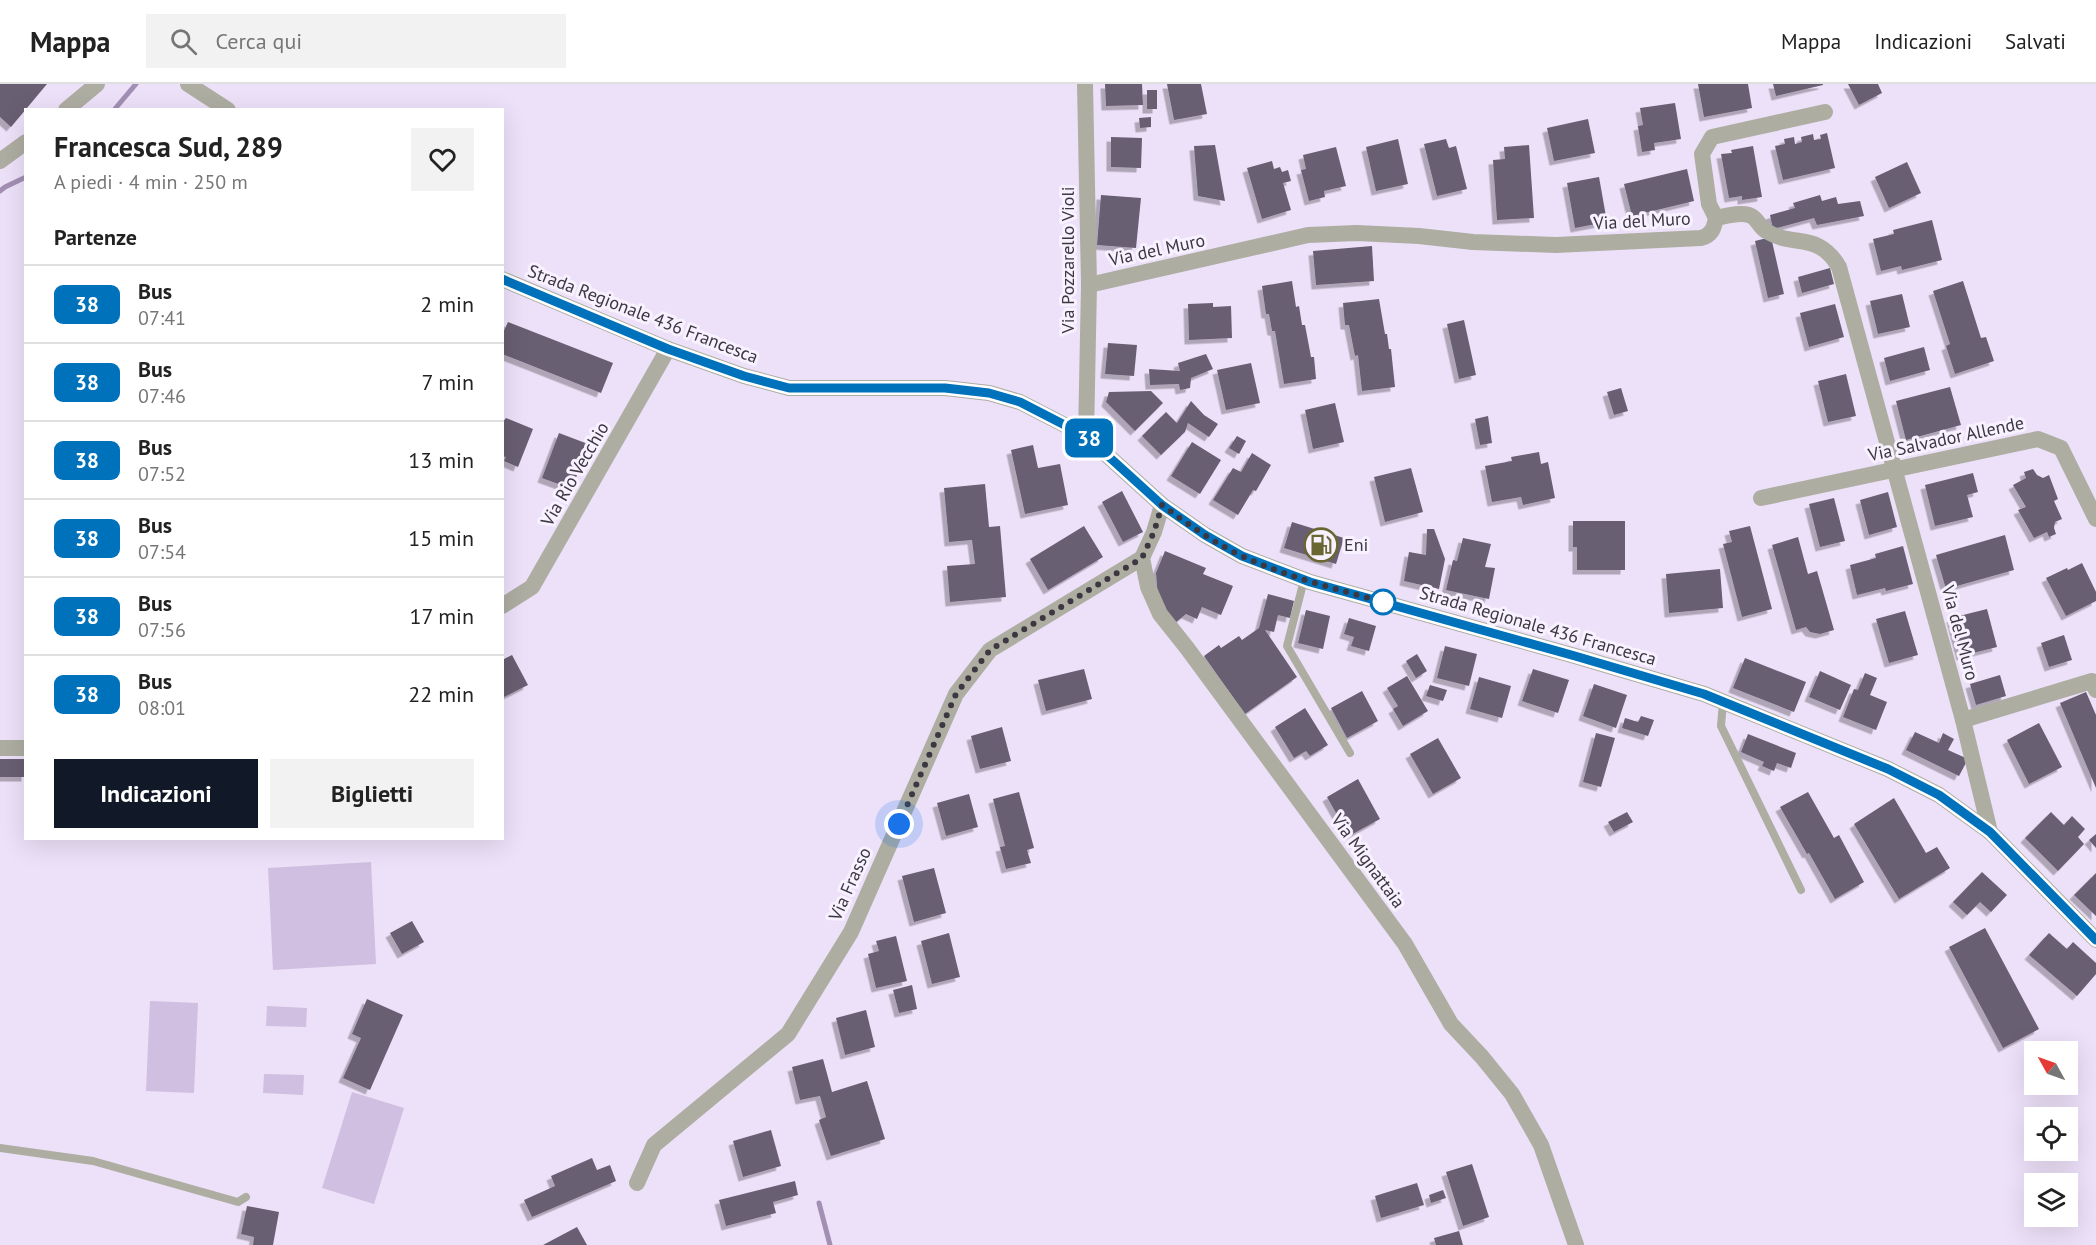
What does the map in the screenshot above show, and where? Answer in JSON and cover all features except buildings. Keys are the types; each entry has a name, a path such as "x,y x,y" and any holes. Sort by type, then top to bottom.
{"street":[{"path":"68,108 97,84"},
{"path":"188,84 225,108"},
{"name":"Via Pozzarello Violi","path":"1085,84 1089,285 1086,436"},
{"path":"1716,218 1709,204 1702,154 1712,137 1825,112"},
{"path":"0,161 24,143"},
{"name":"Via del Muro","path":"1089,285 1308,235 1357,233 1419,236 1473,242 1567,244 1701,238 1713,230 1716,218 1746,214 1753,217 1766,231 1821,246 1832,255 1839,267 1963,720 1990,832"},
{"name":"Strada Regionale 436 Francesca","path":"504,280 668,349 744,376 789,388 945,388 989,393 1020,402 1086,436 1162,505 1205,535 1242,556 1304,580 1704,694 1888,769 1939,795 1990,832 2096,940"},
{"name":"Via Rio Vecchio","path":"504,605 532,587 668,349"},
{"name":"Via Salvador Allende","path":"1761,498 2038,439 2061,448 2096,519"},
{"path":"1142,558 1154,532 1162,505"},
{"name":"Via Frasso","path":"637,1183 654,1145 788,1034 851,932 956,694 990,650 1142,558"},
{"name":"Via Mignattaia","path":"1142,558 1148,587 1160,614 1188,648 1404,944 1451,1024 1512,1094 1541,1145 1576,1245"},
{"path":"1963,720 2092,681 2096,690"},
{"path":"0,748 24,748"}],"lane":[{"path":"1304,580 1287,646 1350,753"},
{"path":"1723,702 1721,726 1801,890"},
{"path":"0,1148 93,1161 238,1202 246,1197"}],"shaded area":[{"path":"371,862 376,964 273,970 268,868"},
{"path":"150,1001 198,1003 194,1093 146,1091"},
{"path":"267,1006 307,1008 306,1027 266,1026"},
{"path":"264,1074 304,1075 303,1095 263,1093"},
{"path":"352,1092 404,1108 374,1204 322,1188"}],"waterway":[{"path":"116,108 136,84"},
{"path":"0,191 24,178"},
{"path":"819,1203 830,1245"}],"bus line":[{"name":"38","path":"504,280 668,349 744,376 789,388 945,388 989,393 1020,402 1086,436 1162,505 1205,535 1242,556 1310,582 1704,694 1888,769 1939,795 1990,832 2096,940"}],"place":[{"name":"Eni","path":"1321,545"}],"route":[{"path":"899,824 956,694 990,650 1142,558 1154,532 1162,505 1205,535 1242,556 1290,576 1383,602"}]}
